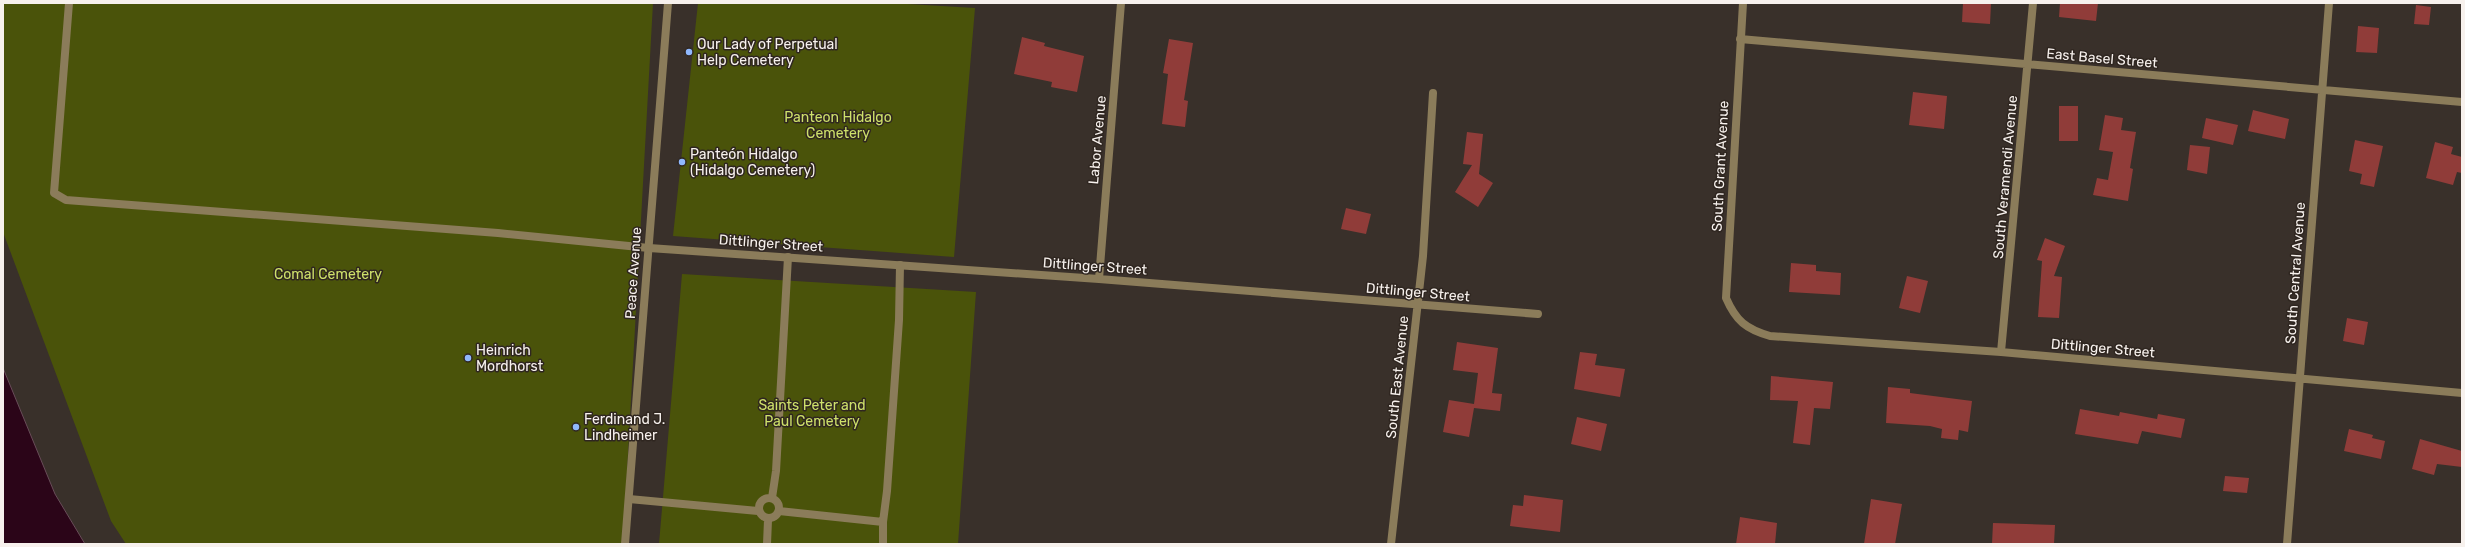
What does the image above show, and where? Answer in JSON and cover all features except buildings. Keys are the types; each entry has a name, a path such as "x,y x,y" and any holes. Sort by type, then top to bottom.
{"street":[{"name":"Dittlinger Street","path":"69,3 54,193 66,200 498,233 649,248 1099,278 1538,314"},
{"name":"Peace Avenue","path":"625,544 668,3"},
{"name":"Labor Avenue","path":"1099,278 1121,3"},
{"name":"South Grant Avenue","path":"1743,3 1726,298 1732,313 1743,324"},
{"name":"South Veramendi Avenue","path":"2001,352 2029,65 2033,3"},
{"name":"South Central Avenue","path":"2287,544 2329,3"},
{"name":"East Basel Street","path":"1740,39 2462,102"},
{"name":"South East Avenue","path":"1391,544 1418,305 1433,93"},
{"path":"772,498 776,471 788,258"},
{"path":"883,544 883,522 887,491 899,320 900,265"},
{"name":"Dittlinger Street","path":"1743,324 1756,332 1770,336 2001,352 2462,393"},
{"path":"758,511 762,501 765,498 772,498 777,501 779,512"},
{"path":"629,499 758,511 768,520"},
{"path":"779,512 883,522"},
{"path":"768,520 774,518 779,512"},
{"path":"767,544 768,520"}],"green space":[{"name":"Comal Cemetery","path":"3,3 653,3 623,544 126,544 111,521 3,232"},
{"name":"Panteon Hidalgo Cemetery","path":"698,3 891,3 975,8 954,257 673,236"},
{"name":"Saints Peter and Paul Cemetery","path":"682,274 976,292 958,544 659,544"}],"shaded area":[{"path":"3,368 55,494 85,544 3,544"}],"place":[{"name":"Our Lady of Perpetual Help Cemetery","path":"689,52"},
{"name":"Panteón Hidalgo (Hidalgo Cemetery)","path":"682,162"},
{"name":"Heinrich Mordhorst","path":"468,358"},
{"name":"Ferdinand J. Lindheimer","path":"576,427"}]}
